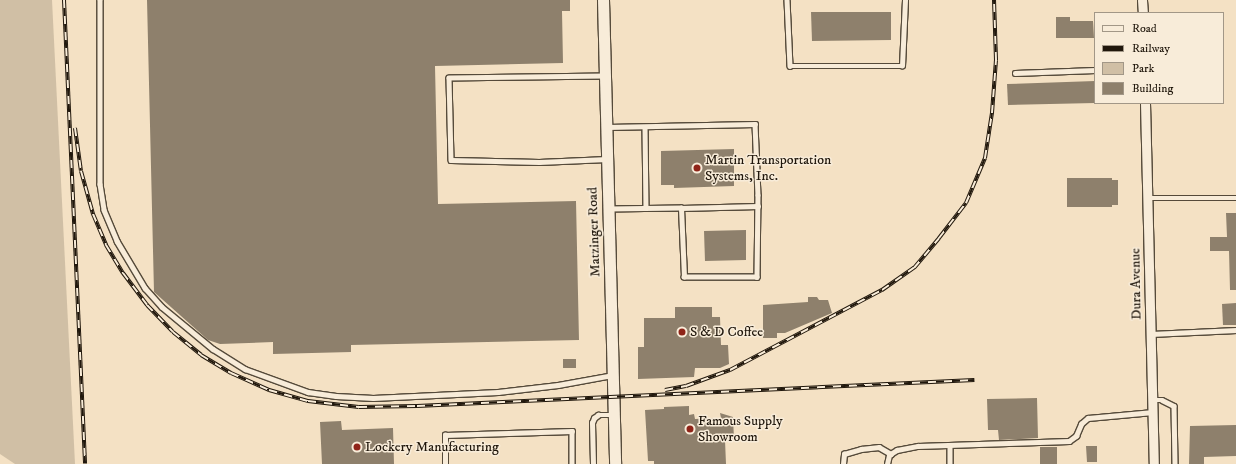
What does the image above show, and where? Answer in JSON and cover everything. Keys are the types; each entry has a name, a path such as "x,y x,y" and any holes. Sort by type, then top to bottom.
{"street":[{"name":"Matzinger Road","path":"603,0 615,464"},
{"path":"1142,0 1143,12"},
{"name":"Dura Avenue","path":"1145,104 1154,464"}],"lane":[{"path":"100,0 100,184 104,210 117,241 145,288 162,306 214,349 252,372 308,392 336,396 373,398 498,392 558,385 613,375"},
{"path":"787,0 790,66 902,66 905,0"},
{"path":"1015,73 1094,70"},
{"path":"605,76 449,78 451,160 539,162 607,159"},
{"path":"607,127 754,124 758,206 757,277 684,277 681,208"},
{"path":"645,127 646,208"},
{"path":"1147,198 1236,198"},
{"path":"609,209 758,206"},
{"path":"1151,334 1236,330"},
{"path":"1152,400 1162,400 1174,406 1175,464"},
{"path":"886,464 891,454 897,450 918,446 1069,441 1076,436 1081,424 1088,418 1153,412"},
{"path":"593,464 592,423 594,418 598,415 614,415"},
{"path":"445,464 445,436 572,431 572,464"},
{"path":"950,445 950,464"},
{"path":"843,464 844,454 861,449 879,448 891,454"}],"green space":[{"path":"0,0 52,0 75,464 15,464 0,454"}],"building":[{"path":"147,0 570,0 570,11 562,11 563,63 435,66 438,204 576,201 579,340 351,345 351,352 273,354 273,342 220,344 208,340 154,292"},
{"path":"811,12 891,12 891,40 812,41"},
{"path":"1056,17 1070,17 1070,21 1093,21 1094,38 1056,38"},
{"path":"1094,81 1094,103 1008,105 1007,84"},
{"name":"Martin Transportation Systems, Inc.","path":"734,149 734,186 674,188 674,185 661,185 661,151"},
{"path":"1067,178 1112,178 1112,180 1118,180 1118,205 1112,205 1112,207 1067,207"},
{"path":"1226,213 1236,213 1236,290 1230,290 1229,251 1210,251 1210,237 1227,237"},
{"path":"746,230 746,260 705,261 704,231"},
{"path":"808,297 817,297 819,300 828,300 832,313 785,333 777,333 777,338 763,338 763,305 808,302"},
{"path":"1236,303 1236,325 1223,325 1222,304"},
{"name":"S & D Coffee","path":"675,307 712,307 712,317 720,317 721,345 728,345 729,364 720,368 695,368 694,377 638,379 638,347 644,347 644,318 675,318"},
{"path":"563,359 576,359 576,368 563,368"},
{"path":"1037,398 1038,438 999,440 998,430 988,430 987,399"},
{"name":"Famous Supply Showroom","path":"689,406 689,415 694,414 695,419 721,418 720,413 733,417 734,439 725,440 726,464 654,464 654,461 648,461 645,410 664,409 664,407"},
{"name":"Lockery Manufacturing","path":"341,421 342,430 393,428 394,464 322,464 320,422"},
{"path":"1236,425 1236,456 1204,457 1204,464 1189,464 1190,426"},
{"path":"1086,446 1097,446 1097,462 1087,462"},
{"path":"1040,447 1057,447 1057,464 1040,464"}],"railway":[{"path":"64,0 85,464"},
{"path":"665,390 686,386 730,370 882,290 914,268 966,203 985,158 992,113 996,60 994,0"},
{"path":"75,128 81,171 93,214 106,245 123,273 147,305 173,332 201,355 231,373 269,390 308,401 359,407 417,406 974,380"}],"place":[{"name":"Martin Transportation Systems, Inc.","path":"697,168"},
{"name":"S & D Coffee","path":"682,332"},
{"name":"Famous Supply Showroom","path":"690,429"},
{"name":"Lockery Manufacturing","path":"357,447"}]}
